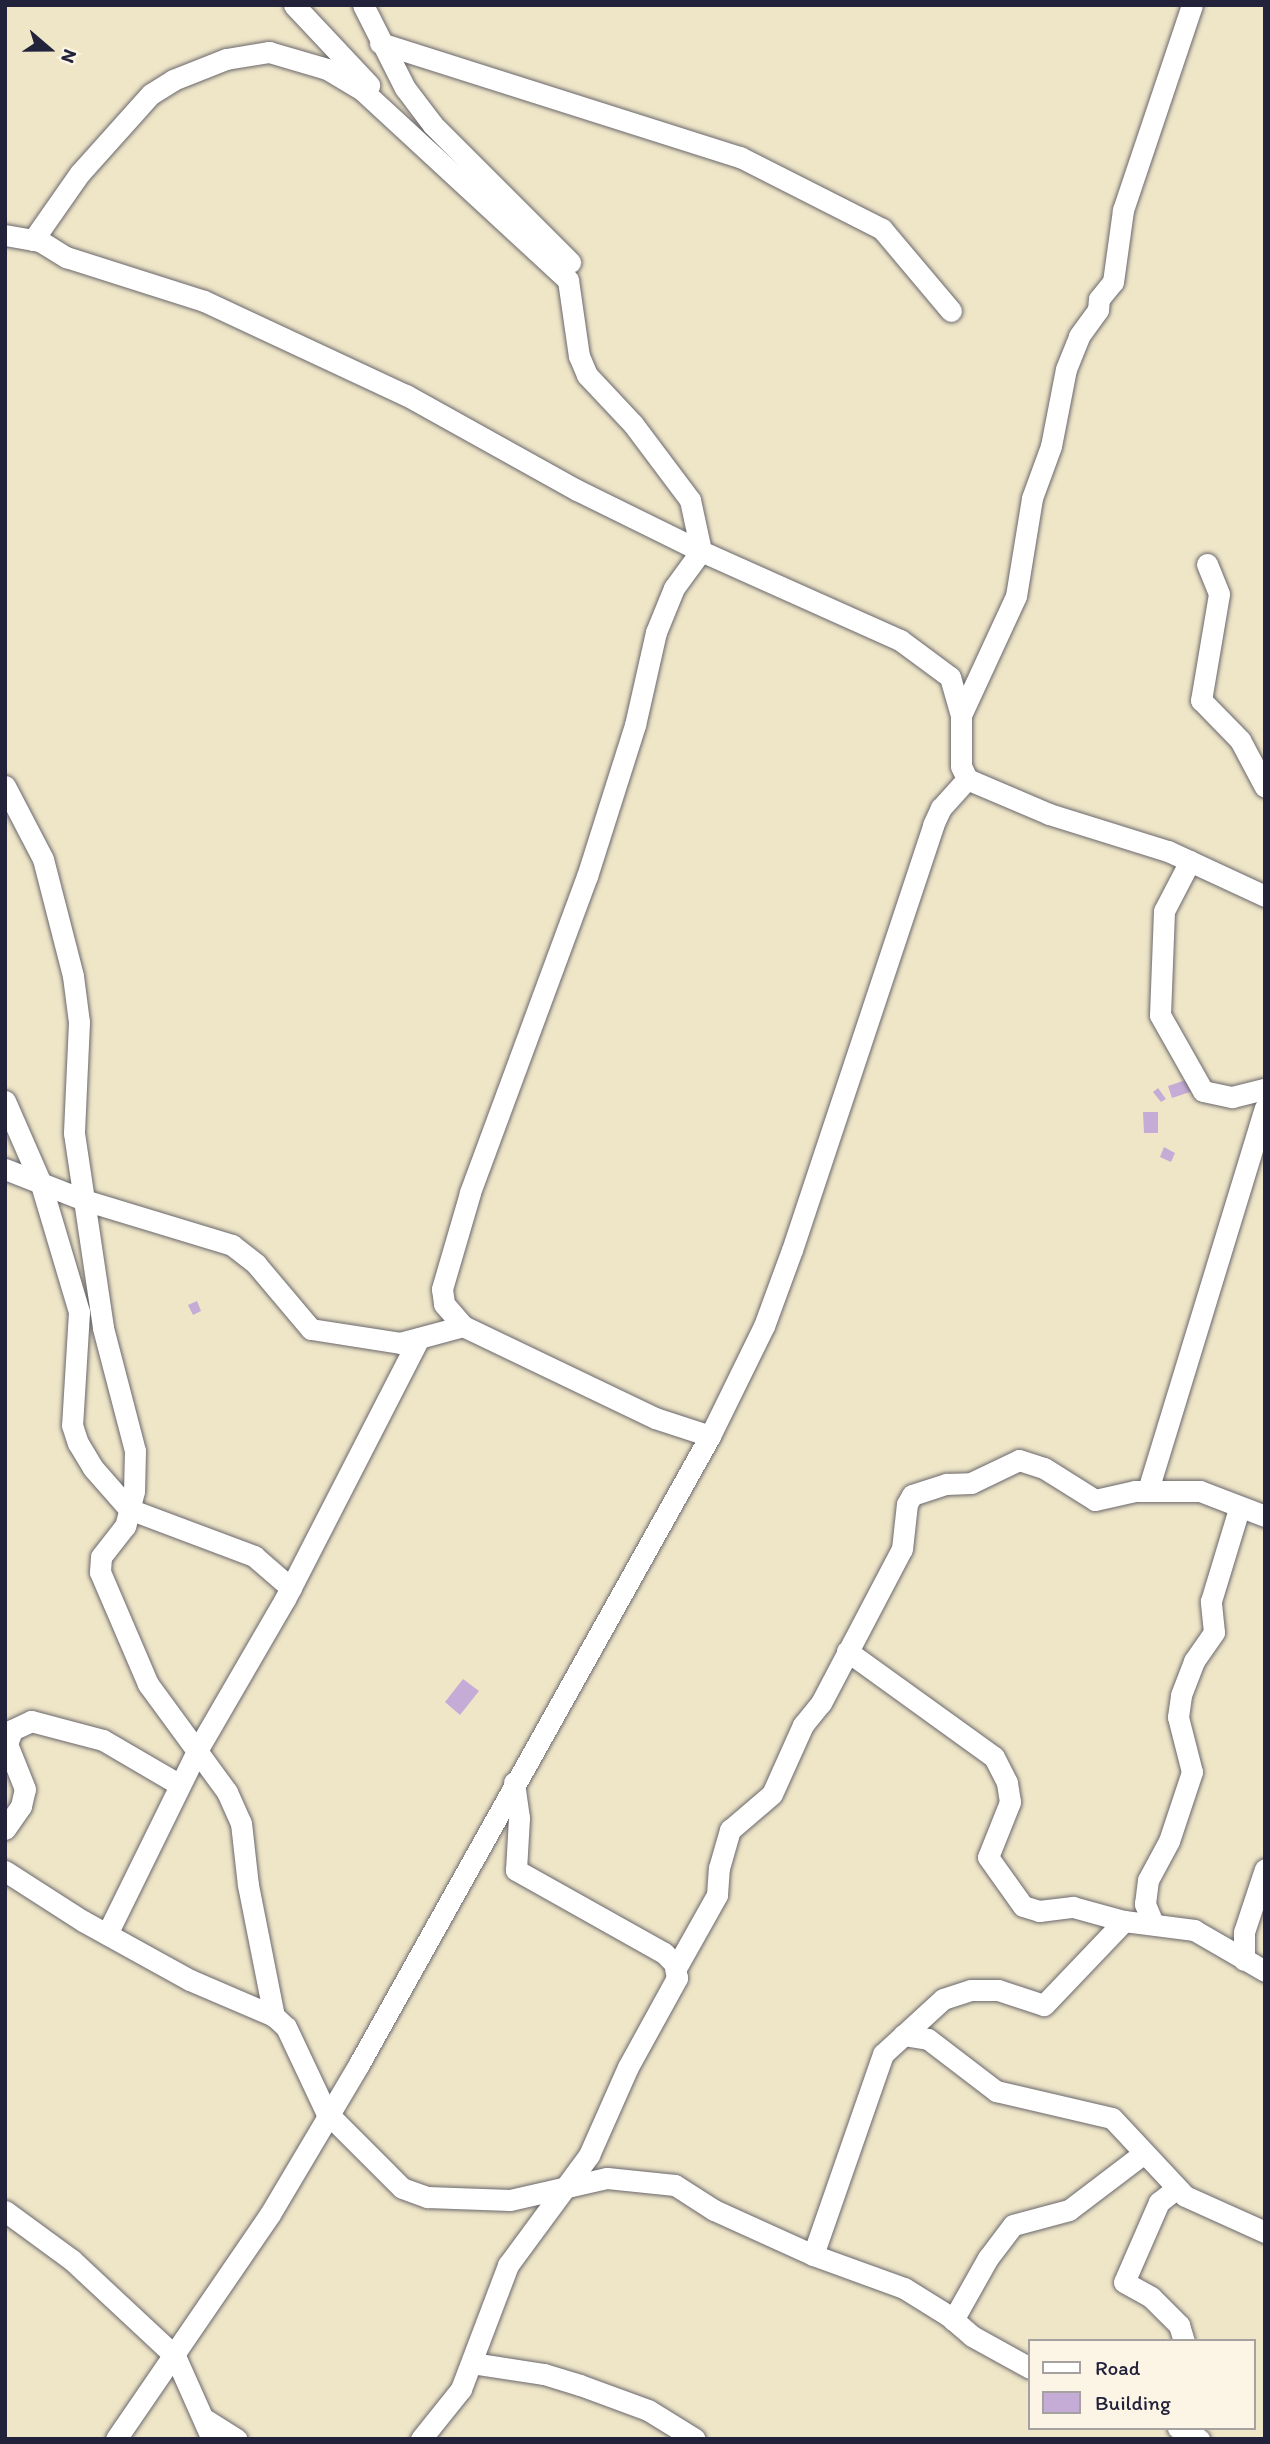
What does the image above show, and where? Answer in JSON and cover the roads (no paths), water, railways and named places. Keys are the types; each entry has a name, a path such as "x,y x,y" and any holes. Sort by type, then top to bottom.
{"street":[{"path":"294,5 421,146"},
{"path":"363,5 405,88 433,125 574,266 582,282 578,341"},
{"path":"961,715 1016,596 1032,498 1051,446 1066,369 1079,336 1097,312 1099,299 1113,282 1124,210 1192,5"},
{"path":"380,43 740,158 882,229 951,311"},
{"path":"33,240 80,173 151,94 226,59 269,52 327,69 362,90 568,279 578,341 587,375 633,424 690,500 701,551 674,588 660,620 635,725 587,876 470,1194 441,1295 463,1326 655,1418 710,1436"},
{"path":"5,235 33,240 66,257 204,301 406,395 577,490 701,551 900,640 950,677 961,715 961,766 967,779 1049,814 1190,861 1265,895"},
{"path":"1207,564 1219,590 1201,700 1240,740 1265,787"},
{"path":"116,2439 176,2356 270,2214 326,2112 404,1986 514,1782 661,1530 710,1436 764,1326 792,1250 933,825 967,779"},
{"path":"5,786 43,859 73,976 79,1022 74,1133 103,1328 135,1451 129,1509 120,1535 101,1557 100,1572 148,1684 198,1749 241,1823 248,1885 274,2016"},
{"path":"1190,861 1164,911 1160,1015 1203,1091 1232,1097 1265,1089"},
{"path":"5,1101 40,1181 79,1312 75,1435 93,1468 129,1509 254,1556 291,1588"},
{"path":"1148,1490 1265,1108"},
{"path":"5,1169 84,1200 232,1245 256,1264 311,1329 389,1343 463,1326"},
{"path":"107,1934 198,1749 291,1588 419,1338"},
{"path":"421,2439 452,2403 472,2363 508,2264 589,2155 628,2067 672,1990 676,1968 717,1895 719,1868 730,1830 772,1794 803,1726 821,1703 902,1549 907,1504 912,1495 946,1484 971,1483 1016,1460 1044,1468 1095,1500 1148,1490 1200,1491 1239,1509 1265,1516"},
{"path":"1153,1923 1145,1904 1148,1880 1169,1841 1192,1772 1178,1717 1181,1695 1194,1661 1214,1632 1211,1601 1239,1509"},
{"path":"847,1651 994,1757 1007,1783 1010,1802 988,1857 1016,1899 1039,1910 1073,1907 1124,1921 1194,1930 1265,1971"},
{"path":"5,1829 21,1806 25,1789 7,1744 12,1731 31,1721 103,1740 180,1785"},
{"path":"514,1782 519,1818 514,1859 521,1876 574,1899 616,1929 664,1954 676,1968"},
{"path":"1244,1960 1244,1932 1265,1869"},
{"path":"5,1871 107,1934 190,1980 274,2016 286,2027 326,2112 401,2188 413,2194 510,2200 607,2178 675,2185 714,2210 813,2255 904,2288 954,2320 972,2336 1028,2367"},
{"path":"813,2255 883,2054 943,1999 971,1990 998,1990 1044,2005 1124,1921"},
{"path":"903,2035 928,2039 996,2091 1112,2118 1177,2188 1265,2232"},
{"path":"954,2320 988,2258 1013,2225 1069,2210 1144,2153"},
{"path":"1177,2188 1159,2202 1124,2282 1151,2297 1179,2325 1183,2339"},
{"path":"5,2211 92,2277 176,2356 209,2430 237,2439"},
{"path":"472,2363 571,2382 648,2410 695,2439"},
{"path":"1182,2430 1199,2439"}]}
